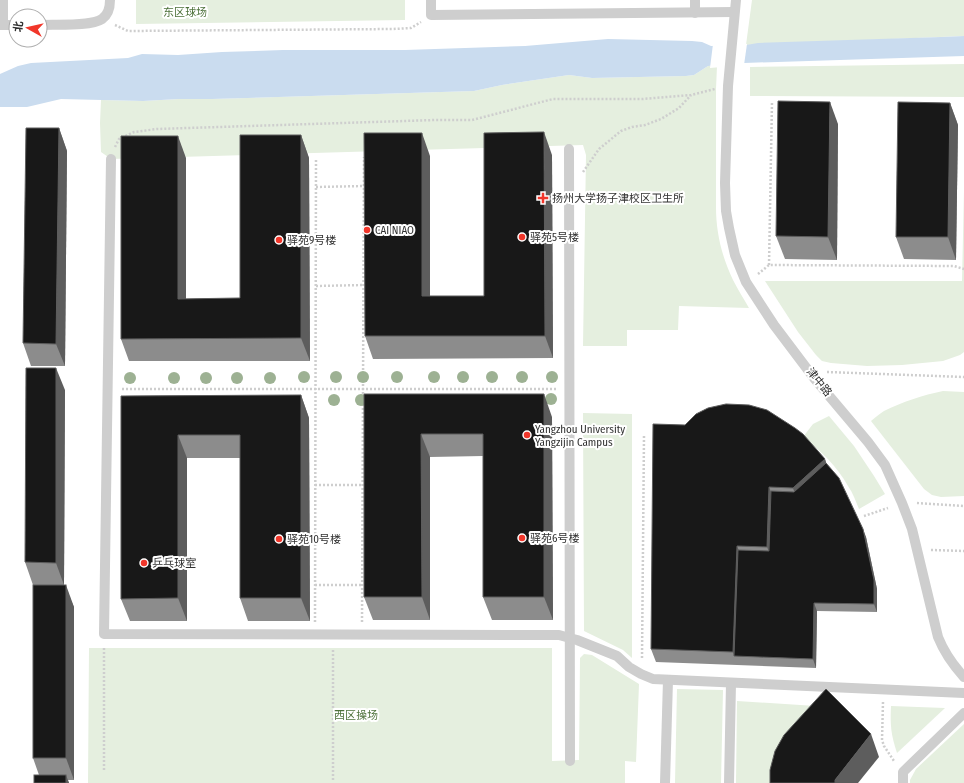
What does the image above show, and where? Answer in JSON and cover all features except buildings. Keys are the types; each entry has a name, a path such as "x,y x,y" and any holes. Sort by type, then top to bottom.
{"lane":[{"path":"1,25 2,0"},
{"path":"48,25 89,24 103,19 110,8 110,0"},
{"path":"431,0 431,15 734,12 736,0"},
{"path":"695,0 695,13"},
{"name":"津中路","path":"734,12 728,86 725,183 726,211 735,255 746,282 774,325 809,371 864,436 885,465 894,483 912,529 938,637 948,656 964,677"},
{"path":"569,149 570,761"},
{"path":"110,159 104,634 559,635 617,656 629,667 653,679 964,693"},
{"path":"665,783 668,680"},
{"path":"730,783 731,683"},
{"path":"903,783 903,772 964,713"}],"path":[{"path":"103,19 128,31 393,29 411,28 431,15"},
{"path":"110,159 119,139 134,132 157,129 472,120 553,99 642,99 691,95 728,86"},
{"path":"581,174 599,149 621,131 632,126 661,119 679,108 691,95"},
{"path":"769,265 772,102"},
{"path":"362,634 364,157"},
{"path":"315,634 316,159"},
{"path":"316,187 364,186"},
{"path":"746,282 769,265 954,266 964,269"},
{"path":"316,286 364,285"},
{"path":"809,371 964,377"},
{"path":"108,389 570,389"},
{"path":"641,674 644,436"},
{"path":"316,485 363,485"},
{"path":"864,516 902,503 964,506"},
{"path":"935,550 964,552"},
{"path":"315,585 362,585"},
{"path":"104,634 104,770"},
{"path":"332,780 333,634"},
{"path":"883,689 882,740 890,756 903,772"}],"green space":[{"name":"东区球场","path":"136,0 405,0 405,20 136,24"},
{"path":"752,0 964,0 964,36 746,45"},
{"path":"964,64 964,97 750,96 750,67"},
{"path":"708,66 717,66 716,217 718,235 729,271 749,308 679,306 678,330 627,330 627,346 583,346 586,155 583,145 111,159 101,152 101,100 143,101 474,91 502,85 569,75 592,78 686,76 694,75"},
{"path":"964,190 964,352 943,361 902,365 867,366 822,361 798,332 765,281 962,281"},
{"path":"943,391 964,392 964,496 941,497 932,495 924,489 871,421 884,411 898,405"},
{"path":"583,413 632,414 632,658 623,650 584,631"},
{"path":"829,416 854,446 885,494 859,509 844,479 834,465 803,437 813,424"},
{"name":"西区操场","path":"89,648 552,648 552,761 579,760 580,658 584,654 592,655 639,684 636,762 625,761 625,783 88,783"},
{"path":"677,689 723,690 721,783 675,783"},
{"path":"737,701 831,707 770,783 736,783"},
{"path":"891,706 945,708 897,753 891,730"},
{"path":"964,724 964,783 910,783 916,769"}],"water":[{"path":"964,36 964,56 744,63 708,66 694,75 686,76 592,78 569,75 502,85 474,91 143,101 61,99 27,107 0,107 0,74 18,66 31,63 128,58 142,54 178,55 283,50 405,50 525,46 608,39 692,41 702,42 711,46"}],"pier":[{"path":"713,44 747,44 744,65 710,68"}],"place":[{"name":"扬州大学扬子津校区卫生所","path":"543,198"},
{"name":"CAI NIAO","path":"367,230"},
{"name":"驿苑5号楼","path":"522,237"},
{"name":"驿苑9号楼","path":"279,240"},
{"name":"Yangzhou University Yangzijin Campus","path":"527,435"},
{"name":"驿苑6号楼","path":"522,538"},
{"name":"驿苑10号楼","path":"279,539"},
{"name":"乒乓球室","path":"144,563"}]}
